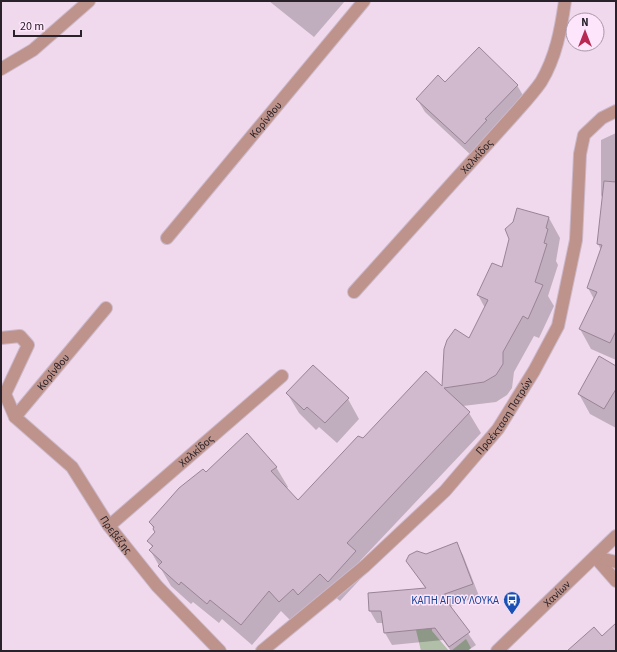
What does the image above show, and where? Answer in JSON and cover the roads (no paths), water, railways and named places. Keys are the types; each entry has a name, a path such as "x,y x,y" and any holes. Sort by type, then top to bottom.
{"street":[{"path":"1,69 33,50 89,1"},
{"name":"Κορίνθου","path":"167,238 364,1"},
{"name":"Χαλκίδος","path":"354,292 517,111 541,82 552,60 560,33 564,1"},
{"name":"Προέκταση Πατρών","path":"262,651 365,566 445,491 498,429 534,371 558,326 576,240 580,154 584,135 602,118 616,111"},
{"name":"Κορίνθου","path":"15,417 106,308"},
{"path":"1,338 20,336 28,345 5,394 15,417"},
{"name":"Χαλκίδος","path":"110,526 282,376"},
{"name":"Πρεβέζης","path":"15,417 72,467 110,526 157,586 220,651"},
{"name":"Χανίων","path":"497,651 596,557 616,536"},
{"path":"596,557 616,562"},
{"path":"596,557 616,581"}],"place":[{"name":"ΚΑΠΗ ΑΓΙΟΥ ΛΟΥΚΑ","path":"512,615"}]}
